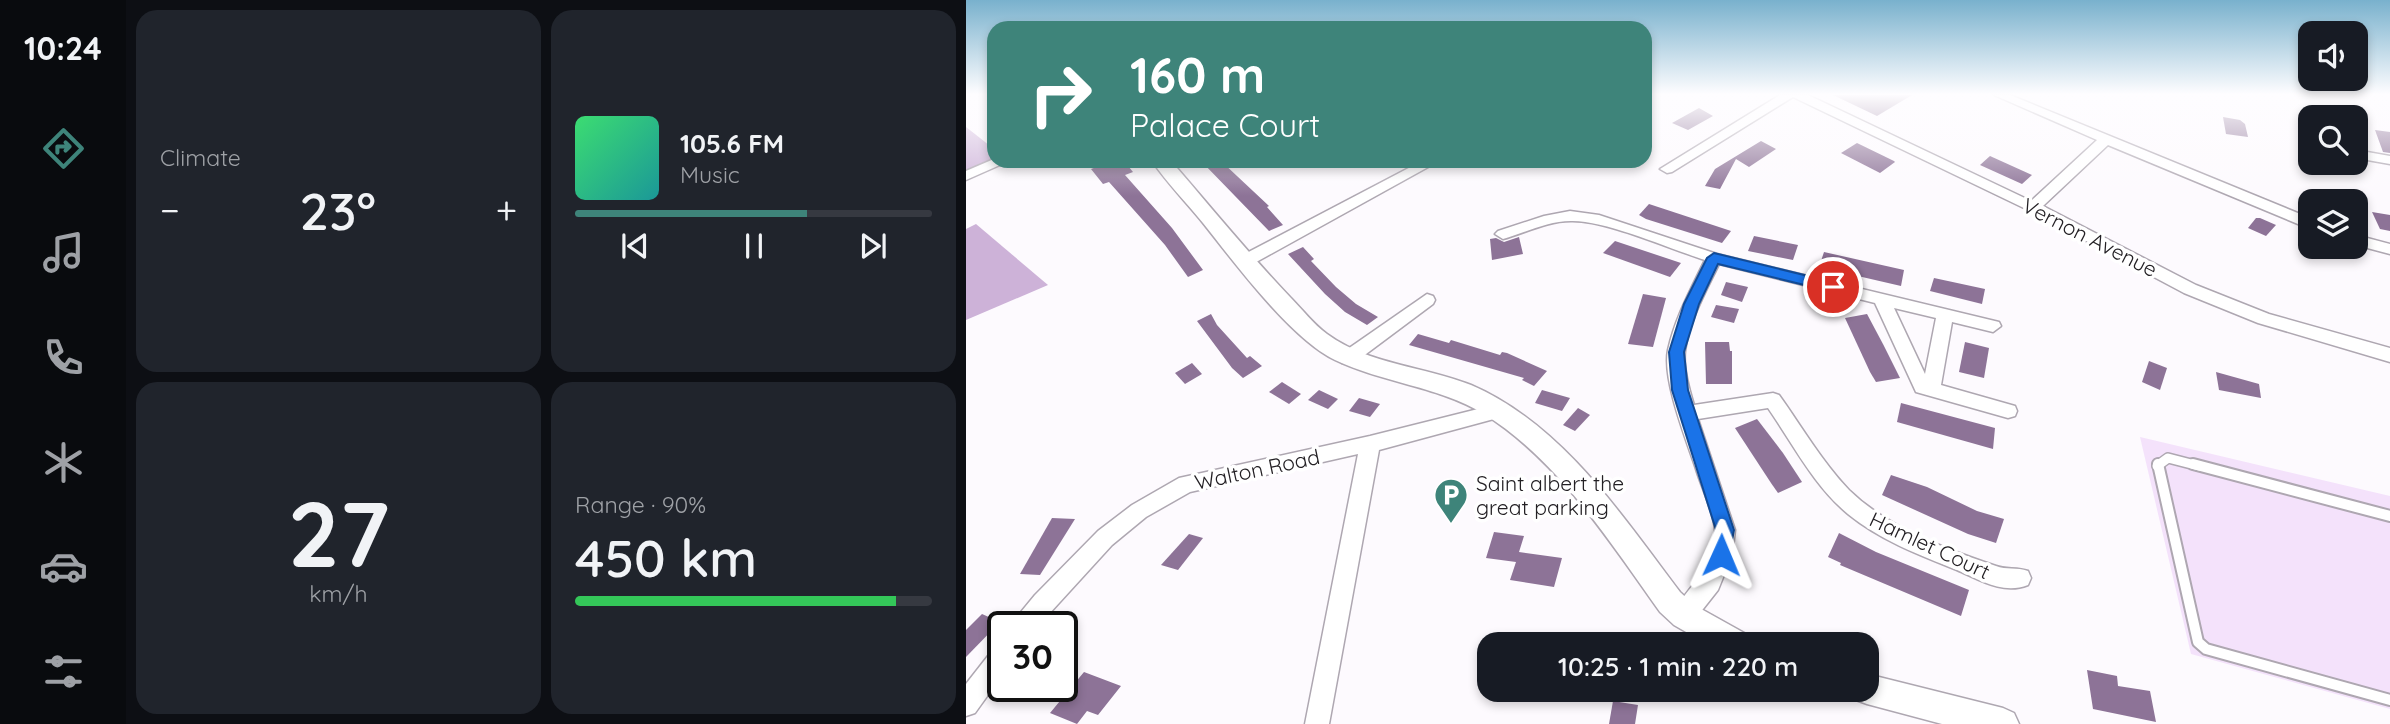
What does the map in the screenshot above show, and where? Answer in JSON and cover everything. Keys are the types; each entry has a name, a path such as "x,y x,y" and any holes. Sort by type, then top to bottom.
{"street":[{"path":"1667,169 1733,129"},
{"name":"Vernon Avenue","path":"1869,129 2033,207 2190,289 2264,319 2390,355"},
{"path":"2079,129 2298,219"},
{"path":"2033,207 2105,140"},
{"path":"2368,156 2390,160"},
{"path":"966,176 987,167"},
{"path":"1169,168 1243,262 1321,342 1348,358 1463,392 1498,411 1555,460 1599,507 1670,602 1684,615 1714,632"},
{"path":"1243,262 1419,168"},
{"path":"1503,234 1549,219 1570,216 1594,218 1714,258 1993,326"},
{"path":"2368,243 2390,249"},
{"path":"1684,615 1710,583 1721,555 1725,530 1680,390 1676,352 1692,304 1714,258"},
{"path":"1881,298 1922,387 2008,411"},
{"path":"1348,358 1427,300"},
{"path":"1931,389 1945,314"},
{"name":"Hamlet Court","path":"1687,413 1773,400 1828,479 1853,507 1880,526 2000,578 2020,578"},
{"name":"Walton Road","path":"1035,611 1105,538 1139,511 1186,484 1370,444 1498,411"},
{"path":"1317,724 1370,444"},
{"path":"966,705 987,677"},
{"path":"1879,692 2003,724"}],"lane":[{"path":"2390,516 2168,458 2157,464 2198,642 2206,649 2390,700"}],"shaded area":[{"path":"966,129 968,129 987,144 987,165 966,176"},
{"path":"976,224 1048,285 966,320 966,229"},
{"path":"2140,437 2390,496 2390,709 2191,654"}],"building":[{"path":"2225,129 2246,129 2248,137 2226,134"},
{"path":"2375,130 2390,132 2390,153 2383,152"},
{"path":"1761,141 1776,149 1749,167 1736,159 1720,189 1705,186 1715,169"},
{"path":"1857,143 1895,162 1880,173 1841,153"},
{"path":"1990,156 2032,175 2022,184 1980,165"},
{"path":"1130,168 1133,172 1125,175 1172,228 1203,270 1188,277 1165,245 1109,182 1103,184 1091,169"},
{"path":"1208,168 1228,168 1269,206 1267,207 1283,225 1269,231"},
{"path":"1649,204 1731,231 1722,243 1646,219 1639,215"},
{"path":"2372,212 2390,215 2390,231 2380,229"},
{"path":"2256,218 2276,225 2266,236 2248,228"},
{"path":"1754,236 1798,245 1793,260 1748,251"},
{"path":"1519,237 1523,254 1492,260 1490,239 1496,238 1504,242"},
{"path":"1615,241 1681,263 1670,277 1603,253"},
{"path":"1303,247 1314,259 1311,261 1336,287 1356,304 1378,317 1367,325 1345,312 1325,294 1288,254"},
{"path":"1824,252 1904,270 1901,286 1819,267"},
{"path":"1934,278 1985,289 1982,304 1930,291"},
{"path":"1726,282 1748,287 1742,302 1721,295"},
{"path":"1643,294 1666,298 1653,347 1628,344"},
{"path":"1716,305 1739,309 1734,323 1711,317"},
{"path":"1211,314 1217,325 1247,358 1250,356 1262,366 1243,378 1232,368 1197,321"},
{"path":"1867,314 1900,378 1876,382 1870,372 1845,318"},
{"path":"1418,334 1449,343 1451,340 1500,355 1502,352 1507,353 1547,371 1534,386 1522,380 1524,378 1409,345"},
{"path":"1705,342 1729,342 1732,351 1732,384 1706,384"},
{"path":"1965,342 1989,348 1984,378 1959,372"},
{"path":"2149,361 2167,368 2160,390 2142,382"},
{"path":"1192,363 1202,374 1185,384 1175,373"},
{"path":"2216,372 2259,384 2261,398 2219,390"},
{"path":"1282,382 1301,394 1289,404 1269,392"},
{"path":"1319,390 1338,399 1328,409 1308,400"},
{"path":"1542,390 1570,398 1562,411 1535,403"},
{"path":"1359,398 1380,404 1370,417 1349,411"},
{"path":"1901,403 1995,428 1993,449 1897,422"},
{"path":"1578,408 1590,415 1575,431 1563,425"},
{"path":"1757,419 1802,482 1778,493 1735,428"},
{"path":"1891,475 1927,487 1977,511 2004,519 1996,543 1968,534 1882,495"},
{"path":"1052,518 1075,519 1040,575 1020,574"},
{"path":"1494,532 1524,536 1519,552 1562,558 1554,587 1510,580 1516,562 1486,558"},
{"path":"1839,533 1876,552 1969,590 1961,616 1840,565 1841,563 1828,557"},
{"path":"1189,534 1203,538 1178,570 1161,565"},
{"path":"982,614 987,616 987,635 966,657 966,630"},
{"path":"2087,670 2117,676 2118,686 2150,691 2156,722 2093,709"},
{"path":"1084,672 1121,686 1098,715 1087,711 1077,724 1050,713 1059,702 1078,702 1078,679"},
{"path":"1613,702 1638,705 1635,724 1609,724"}],"place":[{"name":"Saint albert the great parking","path":"1451,525"}],"route":[{"path":"1721,555 1725,530 1680,390 1676,352 1692,304 1714,258 1833,287"}]}
